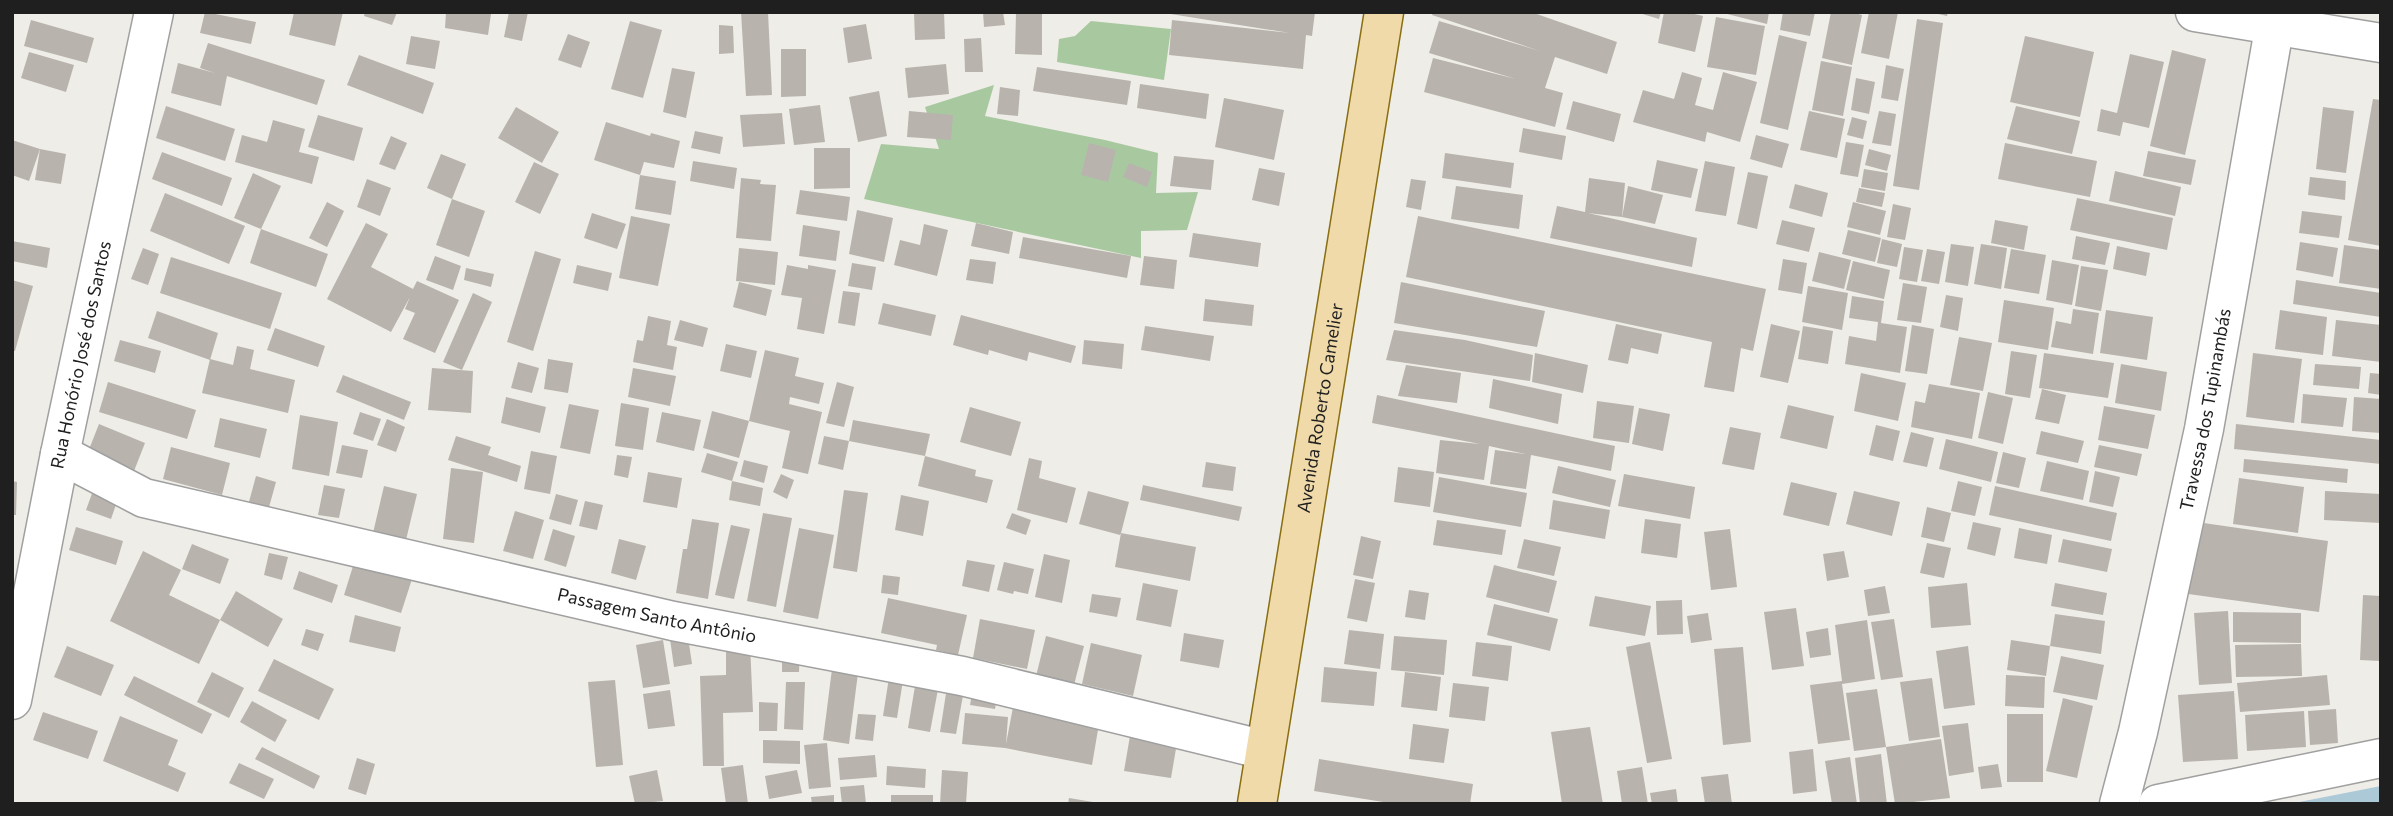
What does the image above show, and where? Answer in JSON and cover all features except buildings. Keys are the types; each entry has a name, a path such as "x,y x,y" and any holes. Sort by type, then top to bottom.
{"main road":[{"name":"Avenida Roberto Camelier","path":"1257,804 1384,12"}],"street":[{"name":"Rua Honório José dos Santos","path":"12,700 24,574 60,454 154,12"},
{"path":"2195,12 2276,19 2381,43"},
{"name":"Travessa dos Tupinambás","path":"2119,804 2138,732 2204,429 2276,19"},
{"name":"Passagem Santo Antônio","path":"60,454 144,498 673,621 962,676 1265,750"},
{"path":"2158,804 2381,758"}],"green space":[{"path":"1091,21 1171,29 1164,80 1057,62 1059,39 1075,36"},
{"path":"994,85 985,116 1158,153 1156,193 1198,192 1187,230 1141,231 1141,258 864,199 881,144 939,149 925,107"}],"water":[{"path":"2381,786 2381,804 2289,804"}]}
